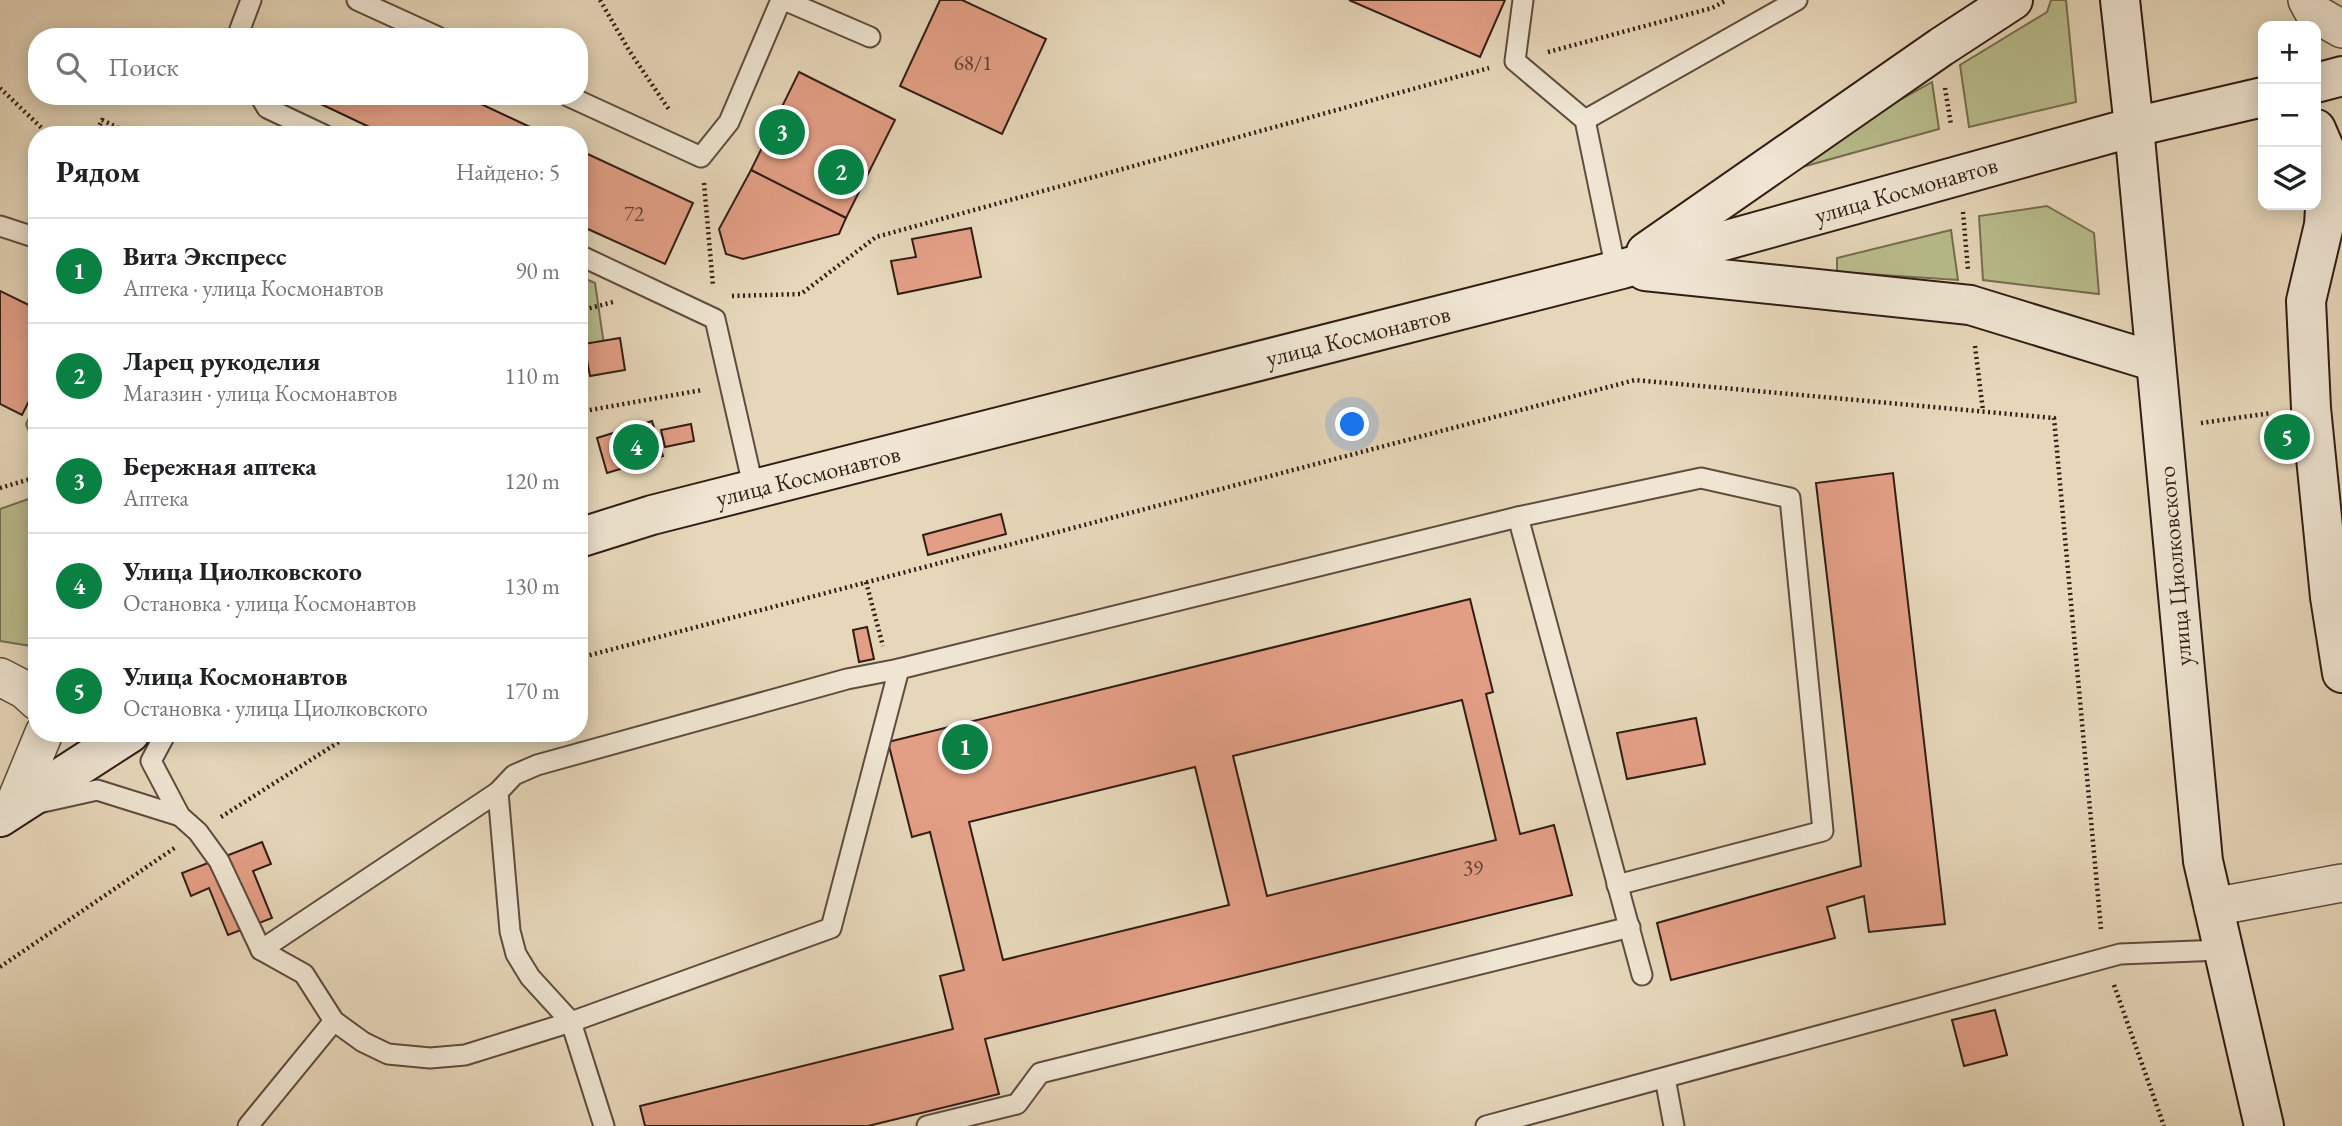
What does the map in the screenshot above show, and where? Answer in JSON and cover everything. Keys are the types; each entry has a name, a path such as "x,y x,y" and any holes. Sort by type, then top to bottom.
{"main road":[{"path":"1619,270 2012,0"},
{"name":"улица Циолковского","path":"2120,0 2203,861 2221,950 2264,1126"},
{"path":"2321,82 2342,76"},
{"name":"улица Космонавтов","path":"588,534 652,515 1619,270 2134,127 2258,98"},
{"path":"2321,141 2328,158 2333,212 2306,301 2311,408 2336,596 2342,673"},
{"path":"1619,270 1970,305 2156,362"},
{"path":"6,813 116,742"}],"street":[{"path":"2307,0 2314,13 2342,29"},
{"path":"6,813 40,742"},
{"path":"2213,907 2342,883"}],"lane":[{"path":"240,28 251,0"},
{"path":"357,0 418,28"},
{"path":"588,105 701,157 729,122 783,0 870,37"},
{"path":"1523,0 1515,61 1586,120 1619,270"},
{"path":"1586,120 1797,0"},
{"path":"265,105 305,126"},
{"path":"0,226 28,234"},
{"path":"588,259 715,319 754,490"},
{"path":"261,950 498,792 514,775 537,765 847,679 1518,517 1701,478 1790,498 1823,831 1617,885"},
{"path":"1518,517 1642,975"},
{"path":"161,742 151,761 180,816 198,832 219,861 261,950 304,974 334,1021 363,1042 388,1054 430,1058 464,1055 571,1022 831,928 894,669"},
{"path":"6,813 97,790 180,816"},
{"path":"498,792 510,931 516,954 530,977 571,1022 604,1126"},
{"path":"927,1126 1017,1104 1040,1073 1630,928"},
{"path":"1486,1126 2120,954 2221,950"},
{"path":"248,1126 334,1021"},
{"path":"1665,1078 1674,1126"}],"path":[{"path":"726,296 801,294 876,237 1713,8 1727,0"},
{"path":"1943,75 1951,125"},
{"path":"0,88 40,126"},
{"path":"99,126 102,120 114,126"},
{"path":"1963,211 1968,270"},
{"path":"1975,344 1983,411"},
{"path":"588,410 730,385"},
{"path":"2201,423 2271,413"},
{"path":"0,488 28,480"},
{"path":"866,582 894,669"}],"green space":[{"path":"2051,0 2066,0 2076,102 1969,127 1960,65 2047,12"},
{"path":"1932,82 1939,129 1784,172 1791,161"},
{"path":"2047,206 2094,233 2099,294 1983,280 1979,216"},
{"path":"1951,230 1958,280 1837,272 1837,258"},
{"path":"588,280 595,283 606,359 588,363"},
{"path":"28,499 28,646 0,641 0,509"}],"building":[{"path":"940,0 962,0 1046,39 1002,134 900,86"},
{"path":"1349,0 1505,0 1480,57"},
{"path":"799,72 895,120 846,218 751,170"},
{"path":"323,105 483,105 528,126 367,126"},
{"path":"588,154 693,203 665,264 588,229"},
{"path":"751,170 846,218 839,234 743,259 726,254 719,229"},
{"path":"971,228 981,277 898,294 891,261 916,257 912,239"},
{"path":"0,291 28,305 28,403 22,415 0,404"},
{"path":"620,338 625,370 590,376 588,343"},
{"path":"652,421 663,456 607,473 597,438"},
{"path":"691,424 694,441 665,447 661,430"},
{"path":"1893,473 1945,924 1869,932 1864,896 1827,907 1835,938 1671,980 1657,923 1861,866 1816,483"},
{"path":"1001,514 1006,534 928,555 923,535"},
{"path":"1470,599 1493,692 1486,694 1520,834 1554,825 1572,895 985,1039 999,1094 868,1126 645,1126 640,1106 953,1029 940,976 964,970 930,832 912,837 888,742","holes":["1462,700 1496,840 1267,896 1233,756","1195,767 1229,905 1003,960 969,822"]},
{"path":"867,627 874,659 859,662 853,630"},
{"path":"1696,718 1705,764 1627,779 1617,733"},
{"path":"262,842 271,864 253,871 272,918 228,935 209,888 191,896 182,873"},
{"path":"1995,1010 2007,1055 1964,1066 1952,1020"}],"place":[{"name":"Бережная аптека","path":"782,132"},
{"name":"Ларец рукоделия","path":"841,172"},
{"name":"Улица Космонавтов","path":"2287,437"},
{"name":"Улица Циолковского","path":"636,447"},
{"name":"Вита Экспресс","path":"965,747"}]}
